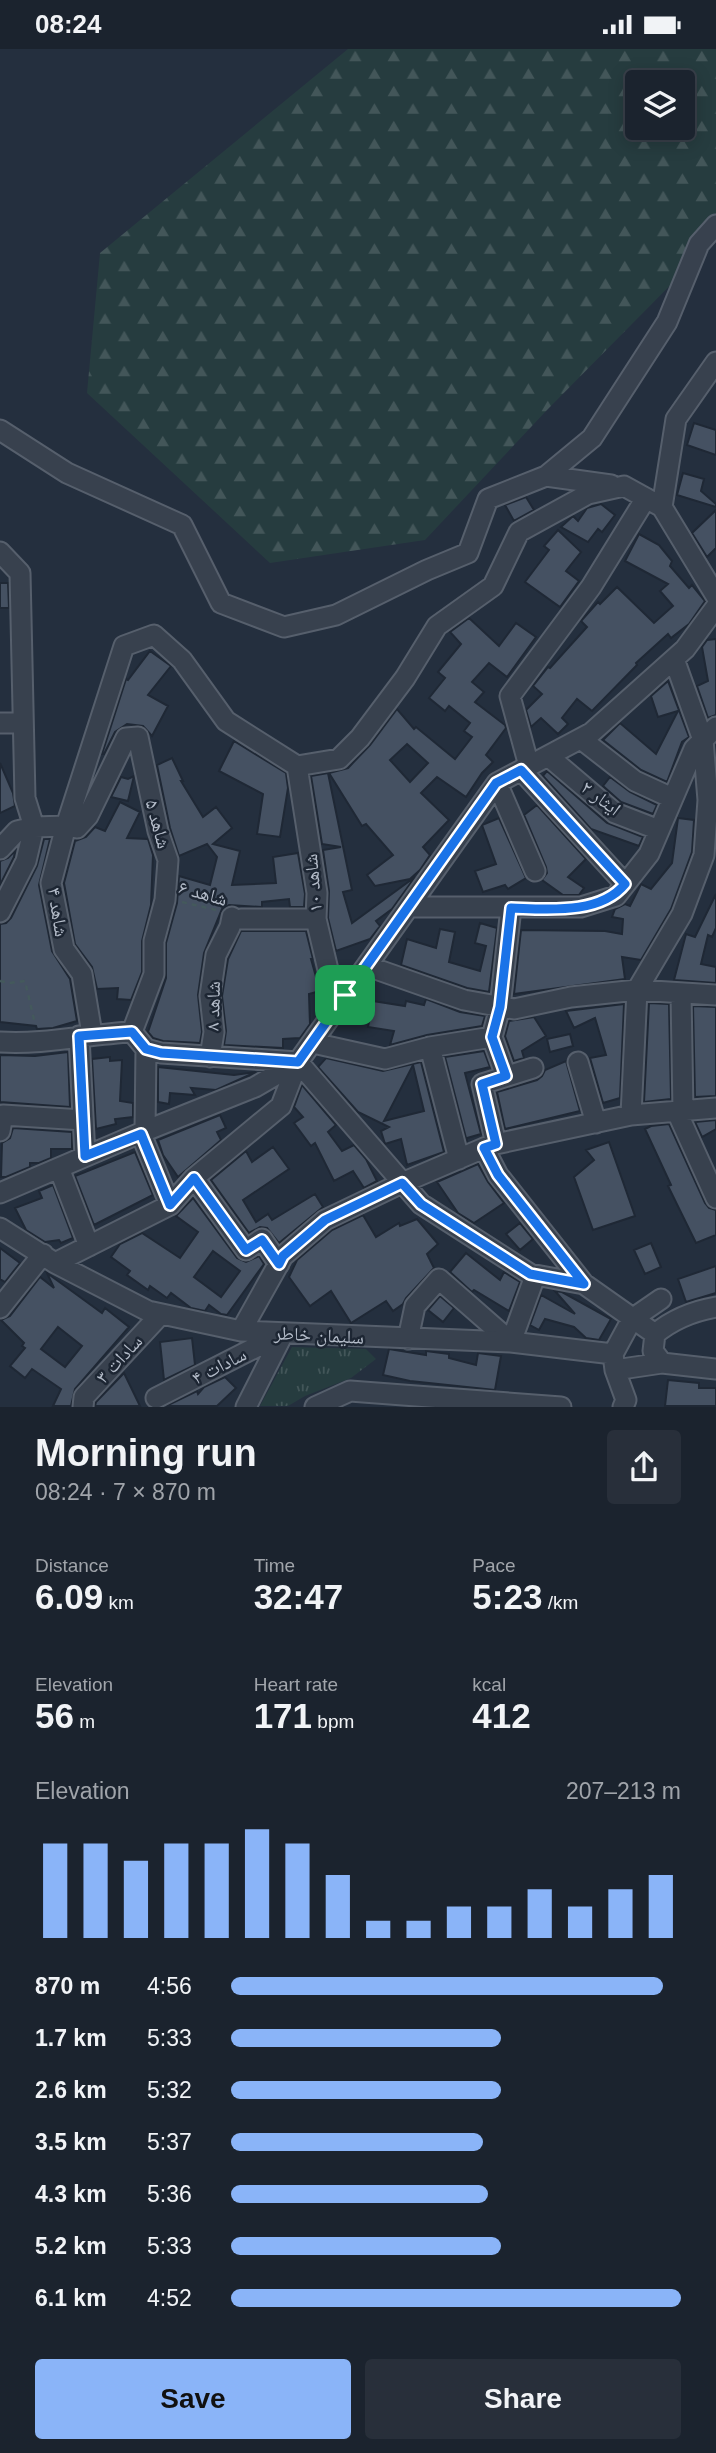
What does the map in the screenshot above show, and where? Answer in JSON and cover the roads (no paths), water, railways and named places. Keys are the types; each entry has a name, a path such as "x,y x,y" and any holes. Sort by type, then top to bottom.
{"street":[{"path":"0,430 67,473 182,525 220,603 284,627 336,615 468,553 488,499 546,476 592,438 667,322 699,244 716,225"},
{"path":"625,884 525,768 510,696 654,503 676,419 716,362"},
{"path":"546,476 624,486 654,503 716,596"},
{"path":"297,766 339,759 360,738 405,678 437,626 493,586 519,532 588,494 624,486"},
{"path":"0,551 20,573 25,798 34,827 26,861 0,912"},
{"path":"0,1308 49,1259 89,1246 170,1205 194,1178 281,1106 298,1062 496,783 592,733 685,649 716,607"},
{"name":"شاهد ۴","path":"85,1156 83,1120 86,1035 82,974 64,949 51,883 66,826 124,646 154,635 182,660 226,721 297,766"},
{"path":"631,1115 637,990 709,866 705,855 709,733 674,659"},
{"path":"0,723 23,723"},
{"path":"410,907 581,907 616,895 649,854 694,749 709,733"},
{"name":"شاهد ۵","path":"66,826 77,828 88,816 108,770 126,738 138,737 158,831 168,860 165,897 154,941 154,974 132,1032"},
{"path":"581,739 635,781 673,798"},
{"name":"ایثار ۲","path":"548,756 615,813 659,830"},
{"name":"شاهد ۱۰","path":"297,766 317,893 316,919 329,974 345,995"},
{"path":"496,783 535,871"},
{"path":"0,849 17,831 34,827 66,826"},
{"path":"506,1076 492,1037 500,1007 511,908"},
{"name":"شاهد ۸","path":"210,1056 214,1032 210,996 216,955 230,927 237,918 316,919"},
{"path":"367,966 464,1000 514,1009 571,997 637,990 716,995"},
{"path":"681,993 680,1112 716,1198"},
{"path":"0,1042 19,1043 132,1032 146,1049 161,1053 298,1062 421,1204 535,1276 584,1284"},
{"path":"313,1043 385,1059 430,1047 492,1037"},
{"path":"430,1047 459,1159"},
{"path":"146,1049 143,1132 170,1205"},
{"path":"0,1193 255,1087 298,1062"},
{"path":"578,1062 596,1123"},
{"path":"533,1068 482,1084 490,1146 498,1175 584,1284 655,1334"},
{"path":"241,1332 283,1256 325,1220 402,1183 490,1146 631,1115 716,1108"},
{"path":"0,1131 3,1115 83,1120"},
{"path":"59,1168 89,1246"},
{"path":"194,1178 246,1250 262,1240 279,1264"},
{"name":"سلیمان خاطر","path":"0,1228 49,1259 148,1311 241,1332 511,1342 614,1362 662,1363 716,1369"},
{"path":"408,1339 415,1306 439,1279 511,1342 535,1276"},
{"path":"606,1406 627,1404 614,1362 632,1319 661,1299"},
{"path":"662,1363 653,1351 655,1334 668,1323 716,1307"},
{"name":"سادات ۳","path":"83,1406 84,1397 161,1314"},
{"path":"246,1406 282,1334"},
{"name":"سادات ۴","path":"156,1398 282,1334"},
{"path":"315,1406 350,1391 469,1403 561,1406"}]}
